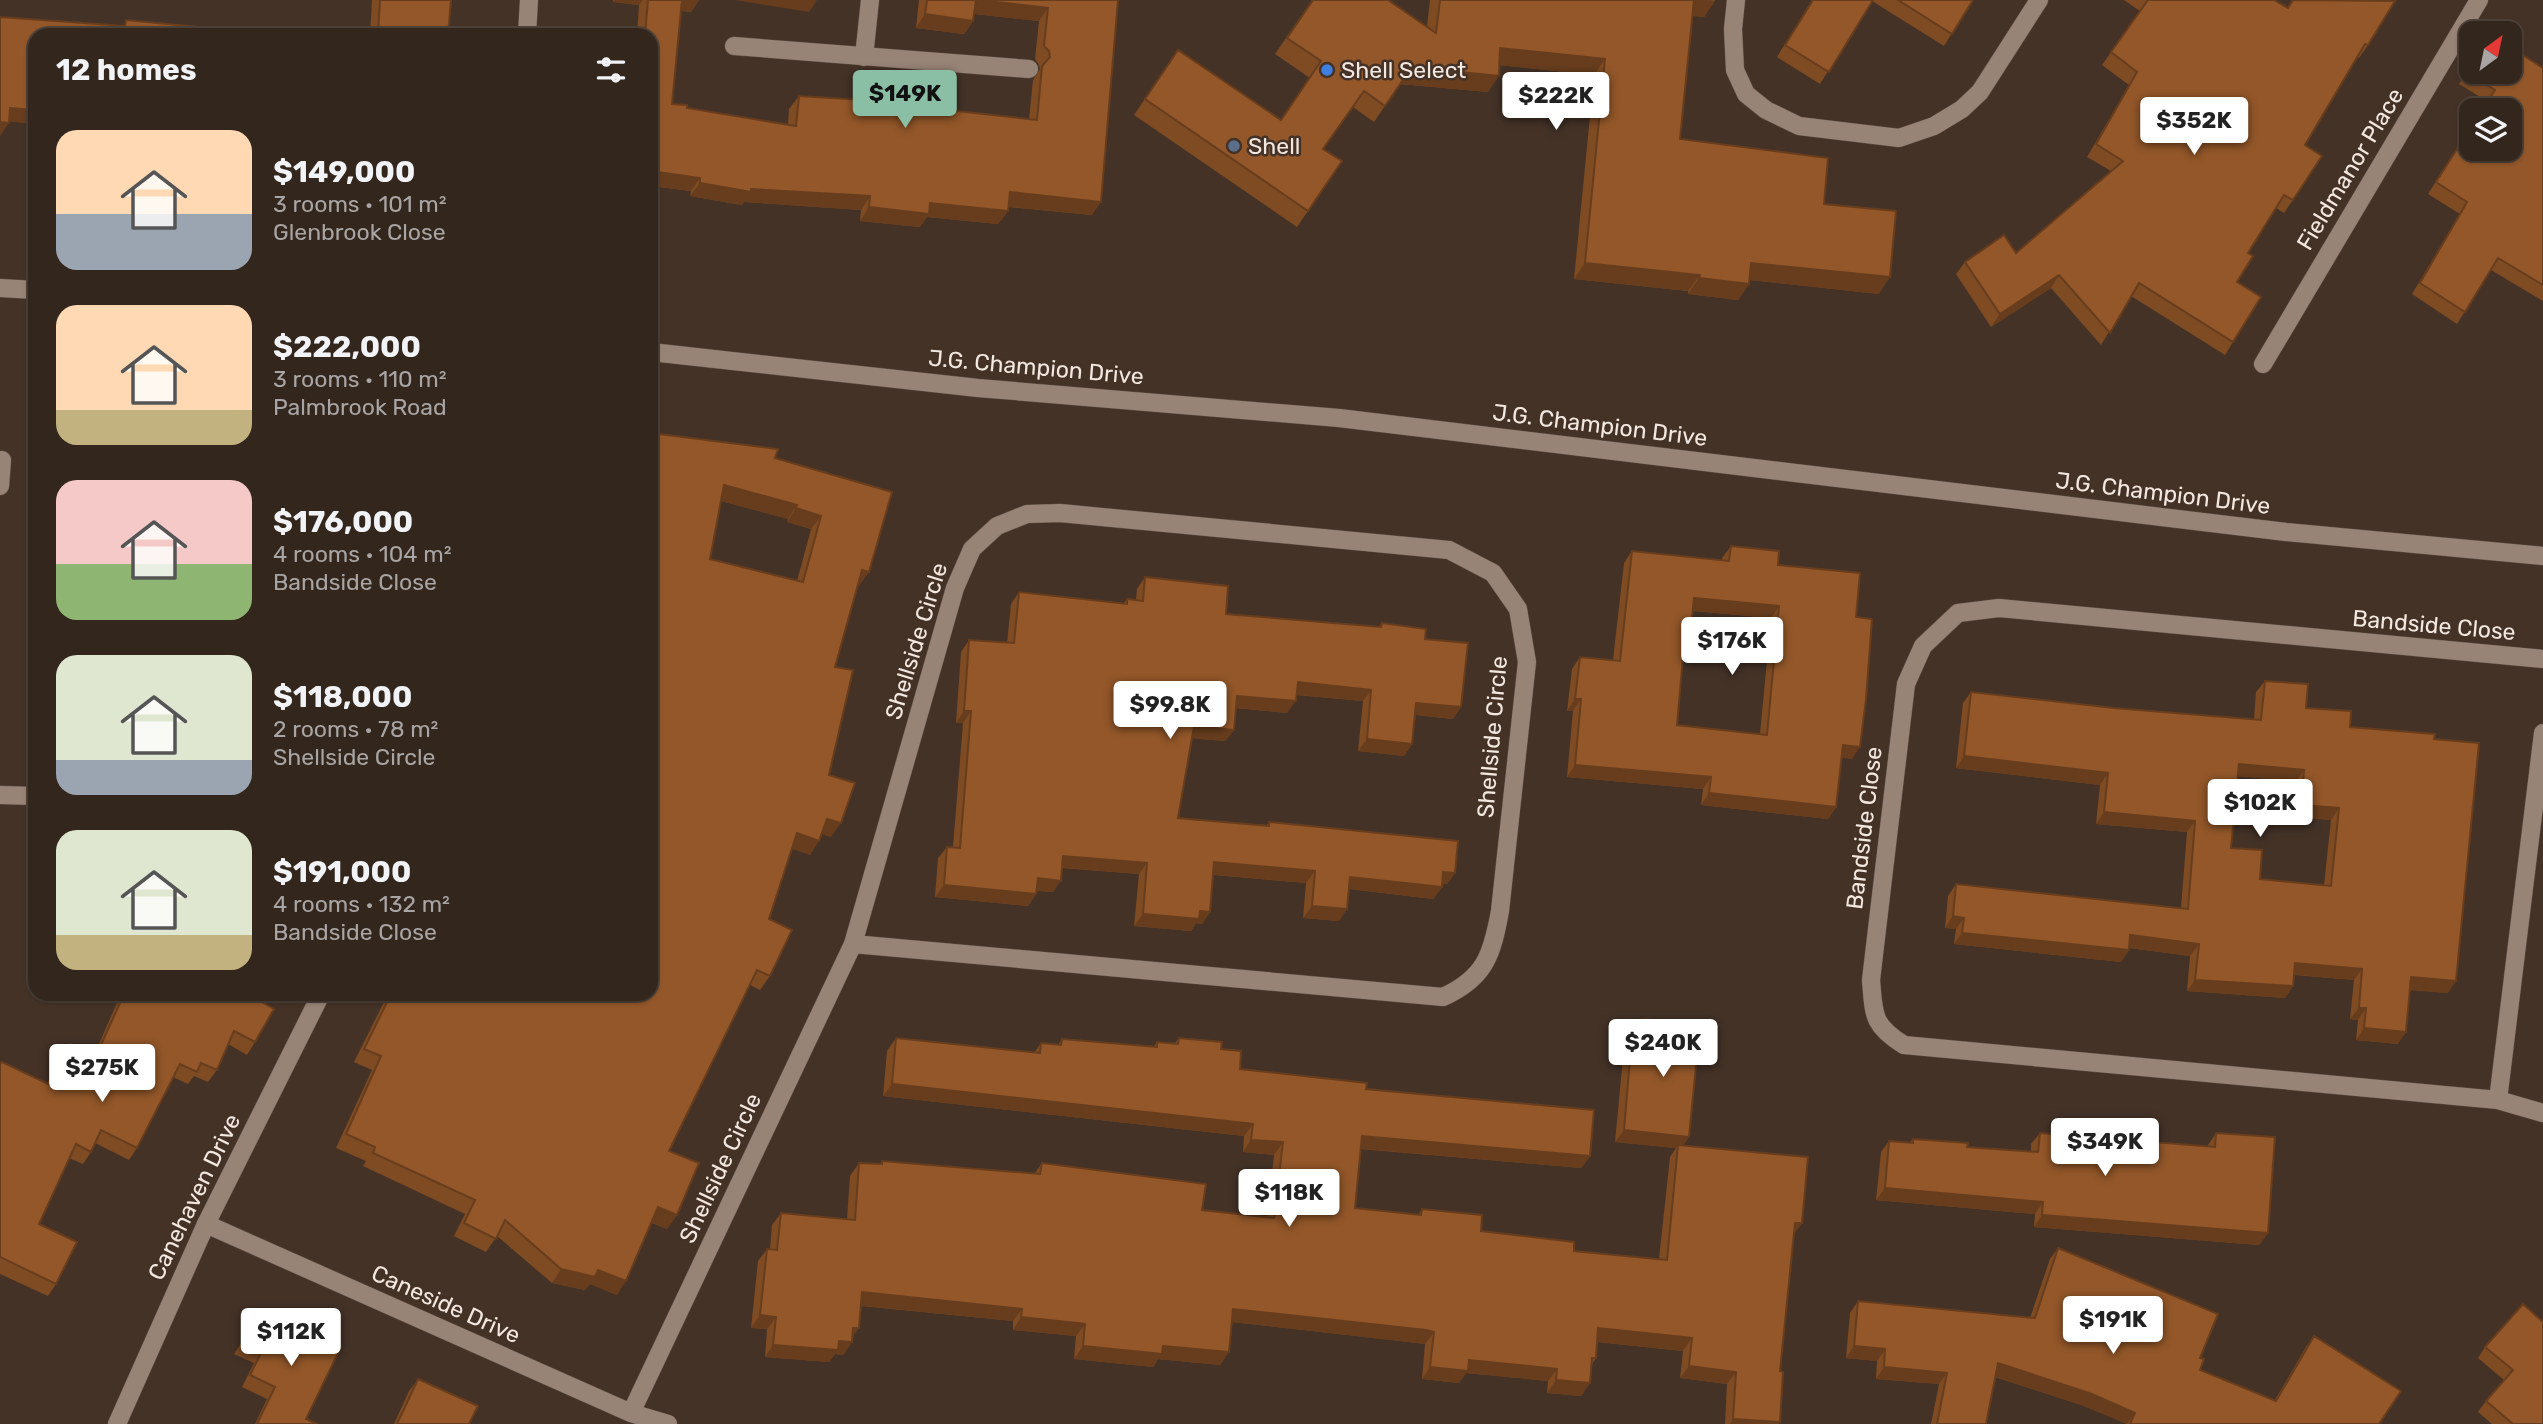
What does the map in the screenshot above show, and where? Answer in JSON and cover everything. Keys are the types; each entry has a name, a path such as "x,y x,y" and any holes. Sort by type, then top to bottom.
{"street":[{"path":"527,28 529,0"},
{"path":"864,57 870,0"},
{"path":"1735,0 1735,70 1746,94 1766,110 1799,126 1899,138 1934,126 1962,109 1980,92 2039,0"},
{"name":"Fieldmanor Place","path":"2263,364 2479,0"},
{"path":"734,46 1029,69"},
{"path":"0,288 28,290"},
{"name":"J.G. Champion Drive","path":"658,353 978,388 1339,418 2286,532 2543,556"},
{"path":"0,486 2,460"},
{"name":"Shellside Circle","path":"631,1413 853,944 955,588 971,549 997,526 1027,514 1060,513 1449,550 1493,573 1518,608 1527,662 1500,911 1494,940 1482,968 1464,988 1443,997 853,944"},
{"name":"Bandside Close","path":"2543,659 1999,608 1958,613 1923,646 1906,684 1871,980 1874,1017 1887,1035 1904,1045 2498,1100 2543,1113"},
{"path":"2498,1100 2543,733"},
{"path":"0,795 28,796"},
{"name":"Canehaven Drive","path":"117,1424 205,1224 317,1001"},
{"name":"Caneside Drive","path":"205,1224 631,1413 668,1424"}],"building":[{"path":"380,0 451,0 449,28 378,28"},
{"path":"648,0 682,0 672,104 687,105 687,108 796,126 799,96 879,101 881,83 941,89 939,109 1037,120 1042,66 1050,57 1044,46 1048,8 979,0 1118,0 1101,202 1010,192 1008,211 930,203 929,214 869,207 870,196 751,189 751,192 700,183 700,178 658,172 658,28 646,28"},
{"path":"927,0 976,0 973,21 925,14"},
{"path":"1313,0 1388,0 1436,33 1440,0 1694,0 1680,139 1828,158 1824,204 1896,211 1890,277 1751,263 1749,284 1699,278 1700,275 1585,263 1605,59 1500,48 1499,76 1412,67 1385,106 1364,91 1323,149 1342,161 1308,211 1145,99 1178,50 1281,120 1321,61 1287,38"},
{"path":"1813,0 1873,0 1829,72 1785,45"},
{"path":"1898,0 1973,0 1952,34"},
{"path":"2148,0 2274,0 2288,8 2293,0 2395,1 2368,45 2365,44 2305,145 2322,156 2293,200 2284,195 2248,253 2253,256 2237,282 2261,297 2233,342 2139,283 2110,333 2059,275 2000,314 1965,262 2004,235 2016,253 2123,161 2096,144 2137,72 2111,52"},
{"path":"0,17 125,26 126,20 209,28 28,28 28,109 10,108 9,123 0,122"},
{"path":"2522,55 2543,68 2543,285 2498,258 2465,312 2420,283 2467,202 2436,182 2459,146 2459,161 2522,161 2522,98 2490,98 2495,90 2485,84 2522,84"},
{"path":"658,434 778,449 775,458 892,492 869,572 862,570 835,667 853,670 829,775 855,783 841,823 827,819 819,841 797,833 769,919 792,930 770,976 757,970 669,1151 699,1163 677,1215 658,1207 626,1281 598,1270 595,1277 561,1269 505,1220 496,1239 464,1223 475,1200 373,1153 375,1147 346,1134 381,1056 364,1049 388,1001 658,1001","holes":["724,485 797,505 796,508 821,516 803,582 710,559"]},
{"path":"1731,546 1779,551 1778,565 1860,573 1856,617 1872,619 1866,699 1860,747 1843,745 1836,807 1709,793 1711,777 1575,765 1581,699 1575,699 1580,657 1620,661 1632,551 1729,561","holes":["1694,598 1779,606 1767,735 1677,725 1684,646 1689,647"]},
{"path":"1145,577 1228,586 1226,614 1381,627 1382,623 1426,629 1425,639 1468,643 1461,707 1416,703 1412,744 1367,739 1371,690 1298,682 1296,701 1237,696 1234,730 1194,726 1178,818 1269,826 1269,822 1458,841 1455,873 1443,872 1442,887 1350,877 1347,909 1312,906 1315,871 1214,862 1210,912 1200,911 1199,919 1143,914 1147,863 1063,856 1061,881 1038,878 1036,894 944,885 947,847 960,848 971,711 964,711 969,640 1014,643 1019,592 1127,604 1127,599 1143,601"},
{"path":"2265,681 2308,684 2306,708 2351,711 2350,727 2435,734 2434,739 2479,743 2456,981 2411,977 2406,1032 2364,1028 2366,1008 2359,1008 2362,969 2295,963 2293,986 2195,980 2199,944 2130,935 2129,950 1962,933 1964,918 1953,916 1956,884 2188,909 2195,821 2104,812 2108,773 1964,756 1971,692 2114,708 2261,720","holes":["2239,764 2304,770 2301,805 2339,808 2331,886 2260,879 2262,850 2231,848"]},
{"path":"121,1001 260,1001 274,1009 255,1042 234,1031 217,1070 201,1063 197,1072 180,1064 137,1148 101,1130 91,1152 76,1144 39,1224 77,1242 56,1284 0,1257 0,1064 2,1062 50,1085 70,1044 96,1056"},
{"path":"1643,1019 1700,1025 1689,1137 1624,1130 1631,1046 1641,1047"},
{"path":"896,1038 1040,1053 1041,1043 1061,1045 1062,1039 1157,1047 1157,1042 1178,1044 1179,1038 1222,1042 1221,1049 1241,1051 1240,1069 1367,1083 1366,1089 1594,1110 1590,1156 1362,1136 1355,1208 1421,1215 1422,1209 1482,1215 1481,1231 1574,1242 1574,1251 1667,1260 1678,1145 1808,1157 1802,1223 1795,1223 1780,1371 1783,1372 1780,1422 1733,1419 1736,1372 1689,1366 1692,1338 1598,1328 1596,1358 1592,1358 1590,1383 1556,1380 1557,1369 1469,1360 1468,1371 1430,1367 1434,1332 1426,1330 1233,1309 1229,1352 1163,1346 1162,1354 1083,1346 1085,1324 1021,1317 1022,1309 862,1292 859,1328 853,1328 852,1342 839,1341 838,1350 773,1345 776,1317 760,1315 767,1249 777,1250 781,1213 855,1220 859,1163 882,1164 882,1161 1040,1174 1042,1163 1206,1184 1202,1210 1274,1218 1283,1142 1251,1140 1253,1124 892,1084"},
{"path":"2040,1133 2215,1147 2216,1133 2275,1137 2268,1233 2042,1215 2043,1202 1885,1188 1889,1141 1913,1143 1913,1139 1968,1143 1967,1147 2038,1152"},
{"path":"2058,1248 2218,1314 2200,1358 2204,1359 2200,1370 2276,1401 2314,1336 2401,1391 2379,1424 2130,1424 2135,1413 2092,1394 1998,1363 1986,1424 1937,1424 1947,1373 1884,1367 1885,1349 1854,1346 1858,1301 2035,1318"},
{"path":"2523,1304 2543,1322 2543,1424 2513,1424 2486,1401 2513,1370 2485,1347"},
{"path":"273,1312 341,1347 306,1419 317,1424 257,1424 275,1387 250,1375 262,1351 242,1342"},
{"path":"418,1379 478,1406 469,1424 397,1424"}],"place":[{"name":"Shell Select","path":"1327,70"},
{"name":"Shell","path":"1234,146"}]}
